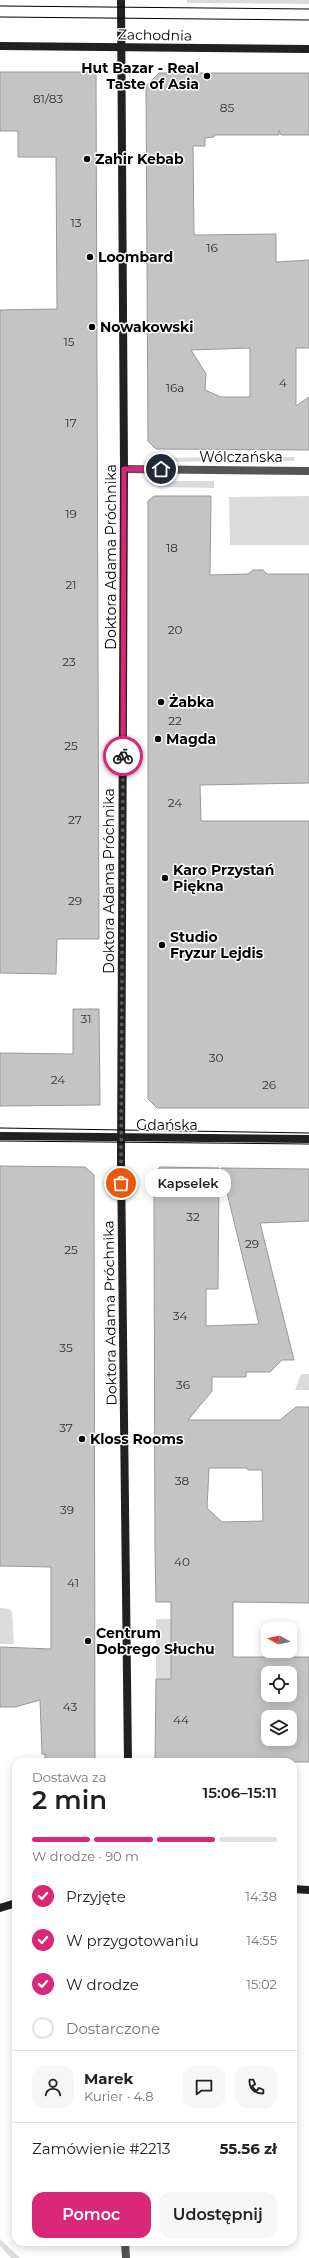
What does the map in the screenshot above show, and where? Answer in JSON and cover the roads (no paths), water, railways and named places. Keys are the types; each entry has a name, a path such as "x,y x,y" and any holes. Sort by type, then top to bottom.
{"street":[{"name":"Doktora Adama Próchnika","path":"120,0 124,469 121,1137 128,1758"},
{"name":"Zachodnia","path":"0,46 309,49"},
{"name":"Wólczańska","path":"124,469 309,470"},
{"name":"Gdańska","path":"0,1136 309,1139"},
{"path":"297,1889 309,1890"},
{"path":"0,1908 12,1904"},
{"path":"125,2246 126,2258"}],"tram line":[{"path":"0,6 309,9"},
{"path":"0,17 309,20"},
{"path":"0,1128 309,1133"},
{"path":"0,1141 309,1144"}],"place":[{"name":"Hut Bazar - Real Taste of Asia","path":"207,76"},
{"name":"Zahir Kebab","path":"87,159"},
{"name":"Loombard","path":"90,257"},
{"name":"Nowakowski","path":"92,327"},
{"name":"Żabka","path":"161,702"},
{"name":"Magda","path":"158,739"},
{"name":"Karo Przystań Piękna","path":"165,878"},
{"name":"Studio Fryzur Lejdis","path":"162,945"},
{"name":"Kapselek","path":"121,1183"},
{"name":"Kloss Rooms","path":"82,1439"},
{"name":"Centrum Dobrego Słuchu","path":"88,1641"}]}
